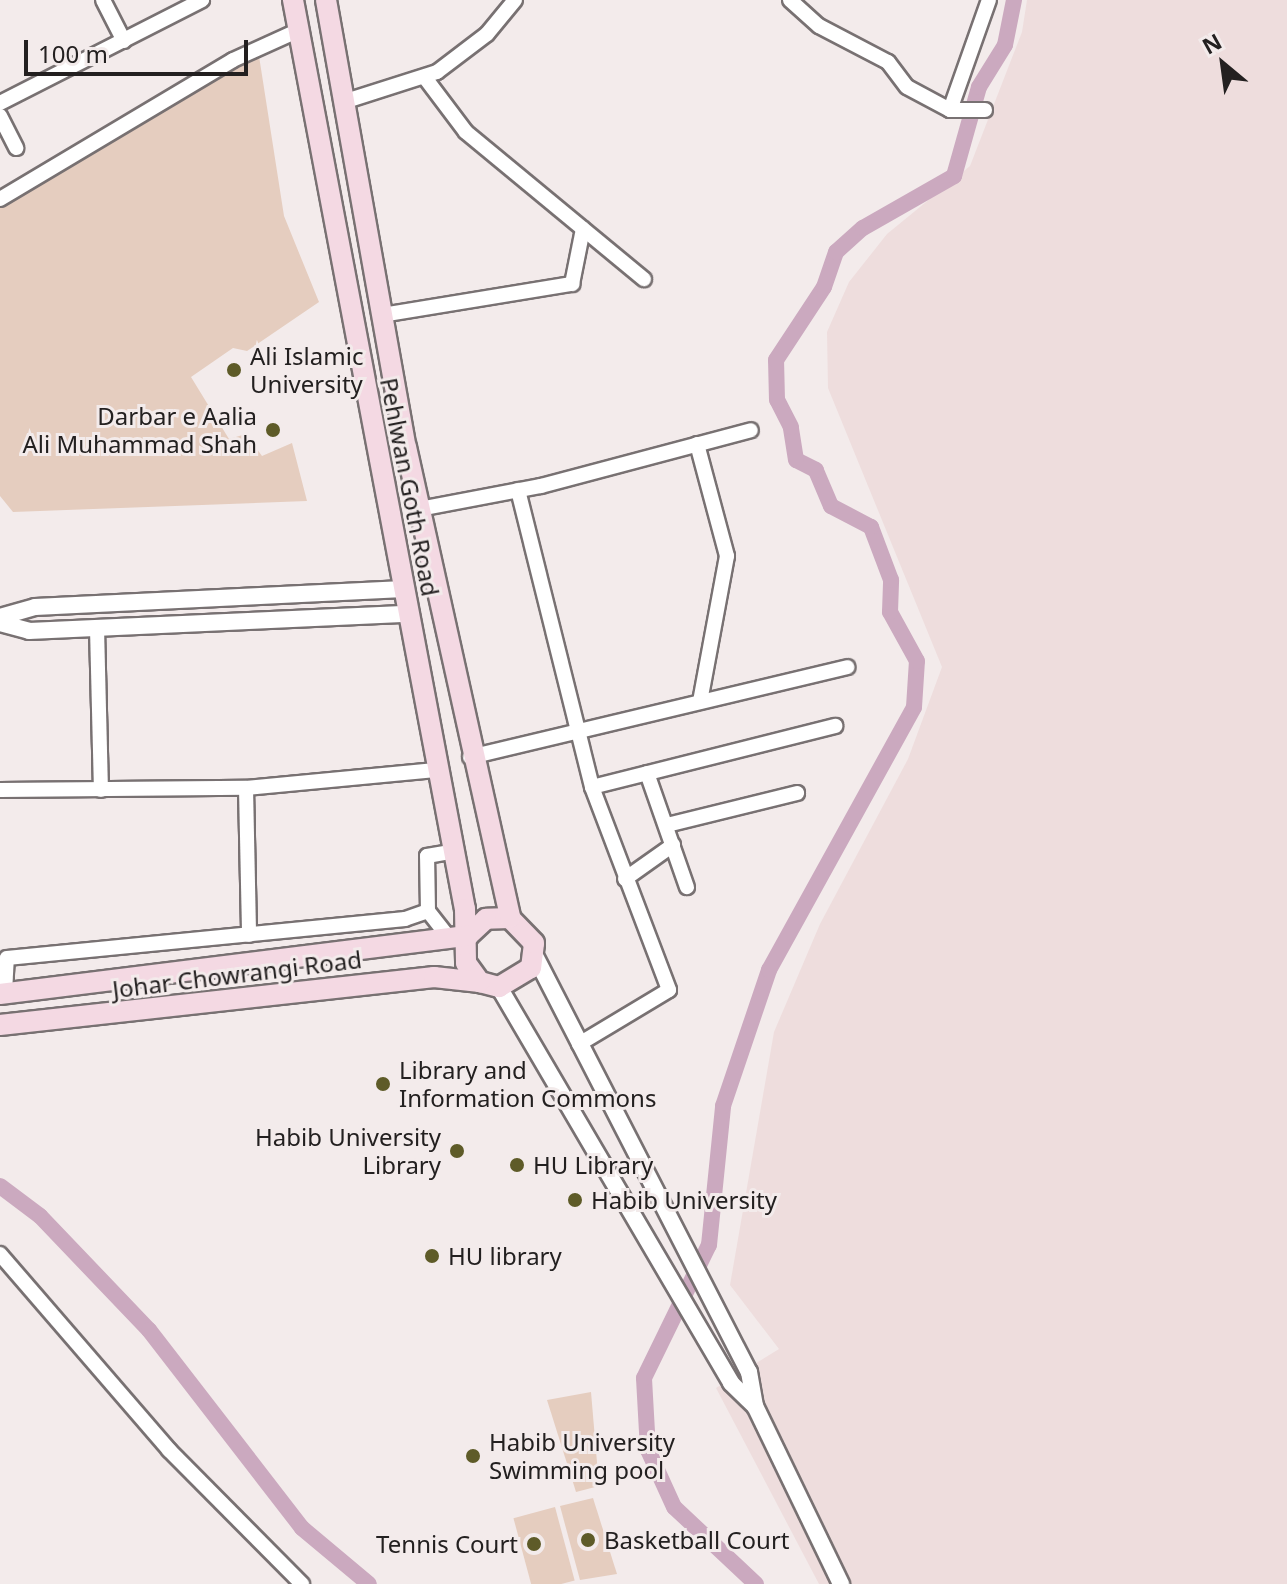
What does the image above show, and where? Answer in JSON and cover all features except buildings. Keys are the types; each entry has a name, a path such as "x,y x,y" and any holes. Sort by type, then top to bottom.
{"main road":[{"name":"Pehlwan Goth Road","path":"293,0 454,851 459,938"},
{"name":"Pehlwan Goth Road","path":"326,0 402,426 470,757 510,918"},
{"path":"374,431 402,426"},
{"path":"510,918 529,932 535,956 523,978 490,984 466,963 459,938 486,919 510,918"},
{"name":"Johar Chowrangi Road","path":"3,994 459,938"},
{"name":"Johar Chowrangi Road","path":"0,1025 434,977 490,984"}],"street":[{"path":"103,0 124,41"},
{"path":"0,103 202,0"},
{"path":"343,102 426,79 487,34 515,0"},
{"path":"790,0 957,110 985,110"},
{"path":"957,110 989,0"},
{"path":"0,199 233,60 297,31"},
{"path":"426,79 455,123 644,279"},
{"path":"0,116 16,148"},
{"path":"382,315 572,284 583,229"},
{"path":"419,509 518,490 751,430"},
{"path":"697,444 727,556 700,702"},
{"path":"518,490 575,732 625,879 669,990 579,1044"},
{"path":"0,620 35,607 404,589"},
{"path":"0,620 29,631 408,614"},
{"path":"97,628 101,790"},
{"path":"470,757 847,667"},
{"path":"592,787 835,726"},
{"path":"0,790 246,788 438,770"},
{"path":"647,773 687,887"},
{"path":"246,788 249,935"},
{"path":"667,825 797,793"},
{"path":"625,879 673,845"},
{"path":"454,851 427,856 428,911 459,938"},
{"path":"3,994 7,958 249,935 428,911"},
{"path":"535,956 667,1221 754,1383 755,1406"},
{"path":"490,984 649,1237 713,1350 755,1406 841,1584"},
{"path":"0,1254 169,1450 302,1584"}],"shaded area":[{"path":"1027,0 1287,0 1287,1584 819,1584 716,1388 779,1349 730,1285 774,1032 820,924 908,759 942,667 828,388 827,332 849,282 887,234 970,166 1022,32"},
{"path":"259,56 284,216 319,302 247,351 233,348 191,377 229,439 246,434 262,456 292,443 307,501 13,512 0,496 0,206"},
{"path":"591,1392 599,1486 576,1492 547,1400"},
{"name":"Basketball Court","path":"593,1498 617,1574 580,1580 560,1506"},
{"path":"555,1507 575,1580 561,1584 531,1584 513,1518"}],"waterway":[{"path":"756,1584 674,1507 648,1450 644,1378 709,1245 723,1106 769,970 914,707 917,661 890,612 891,580 871,527 831,506 816,470 796,460 791,427 777,400 776,360 824,287 836,252 863,228 954,176 979,87 1005,45 1014,0"},
{"path":"0,1186 40,1216 149,1330 302,1528 369,1584"}],"place":[{"name":"Ali Islamic University","path":"234,370"},
{"name":"Darbar e Aalia Ali Muhammad Shah","path":"273,430"},
{"name":"Library and Information Commons","path":"383,1084"},
{"name":"Habib University Library","path":"457,1151"},
{"name":"HU Library","path":"517,1165"},
{"name":"Habib University","path":"575,1200"},
{"name":"HU library","path":"432,1256"},
{"name":"Habib University Swimming pool","path":"473,1456"},
{"name":"Basketball Court","path":"588,1540"},
{"name":"Tennis Court","path":"534,1544"}]}
